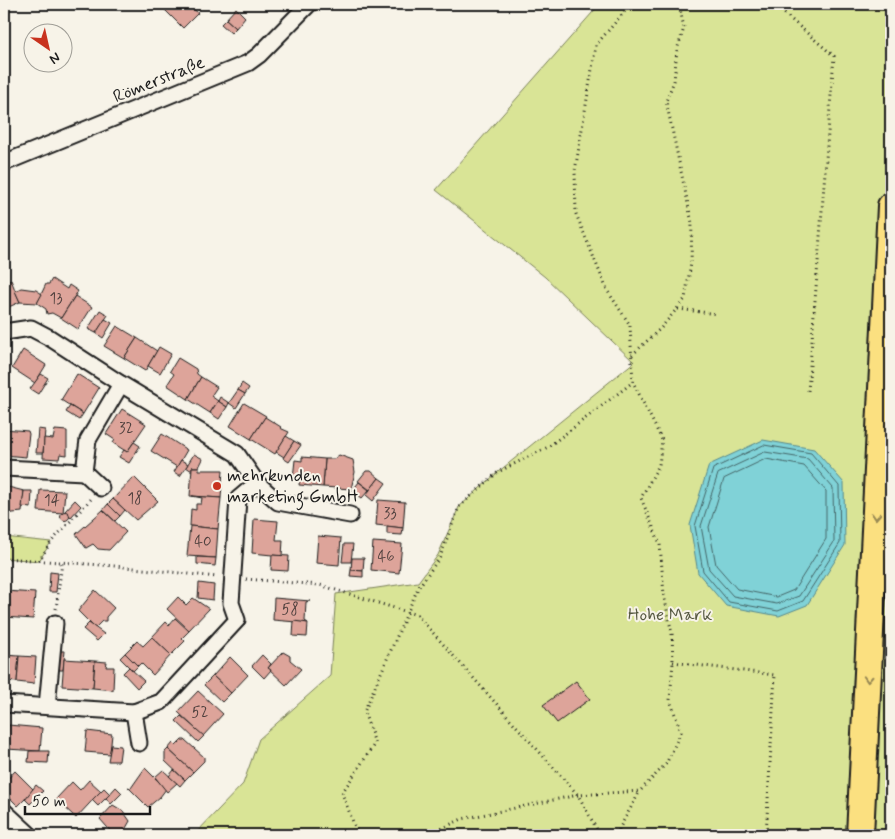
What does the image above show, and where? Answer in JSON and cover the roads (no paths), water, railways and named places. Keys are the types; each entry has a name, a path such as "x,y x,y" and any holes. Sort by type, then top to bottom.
{"highway":[{"path":"860,835 891,206"}],"street":[{"name":"Römerstraße","path":"4,163 248,63 260,55 309,4"},
{"path":"4,332 30,328 50,338 121,384 237,454 257,482 278,502 350,515"},
{"path":"84,472 88,440 121,384"},
{"path":"4,468 84,472 101,488"},
{"path":"4,704 134,712 161,702 237,620 231,603 238,499 257,482"},
{"path":"47,706 55,623"},
{"path":"134,712 139,743"},
{"path":"4,810 30,835"}],"water":[{"path":"763,440 814,449 844,483 845,545 807,605 779,616 726,606 698,573 690,525 709,465"}],"place":[{"name":"mehrkunden marketing GmbH","path":"217,486"}],"park label":[{"name":"Hohe Mark","path":"670,615"}]}
